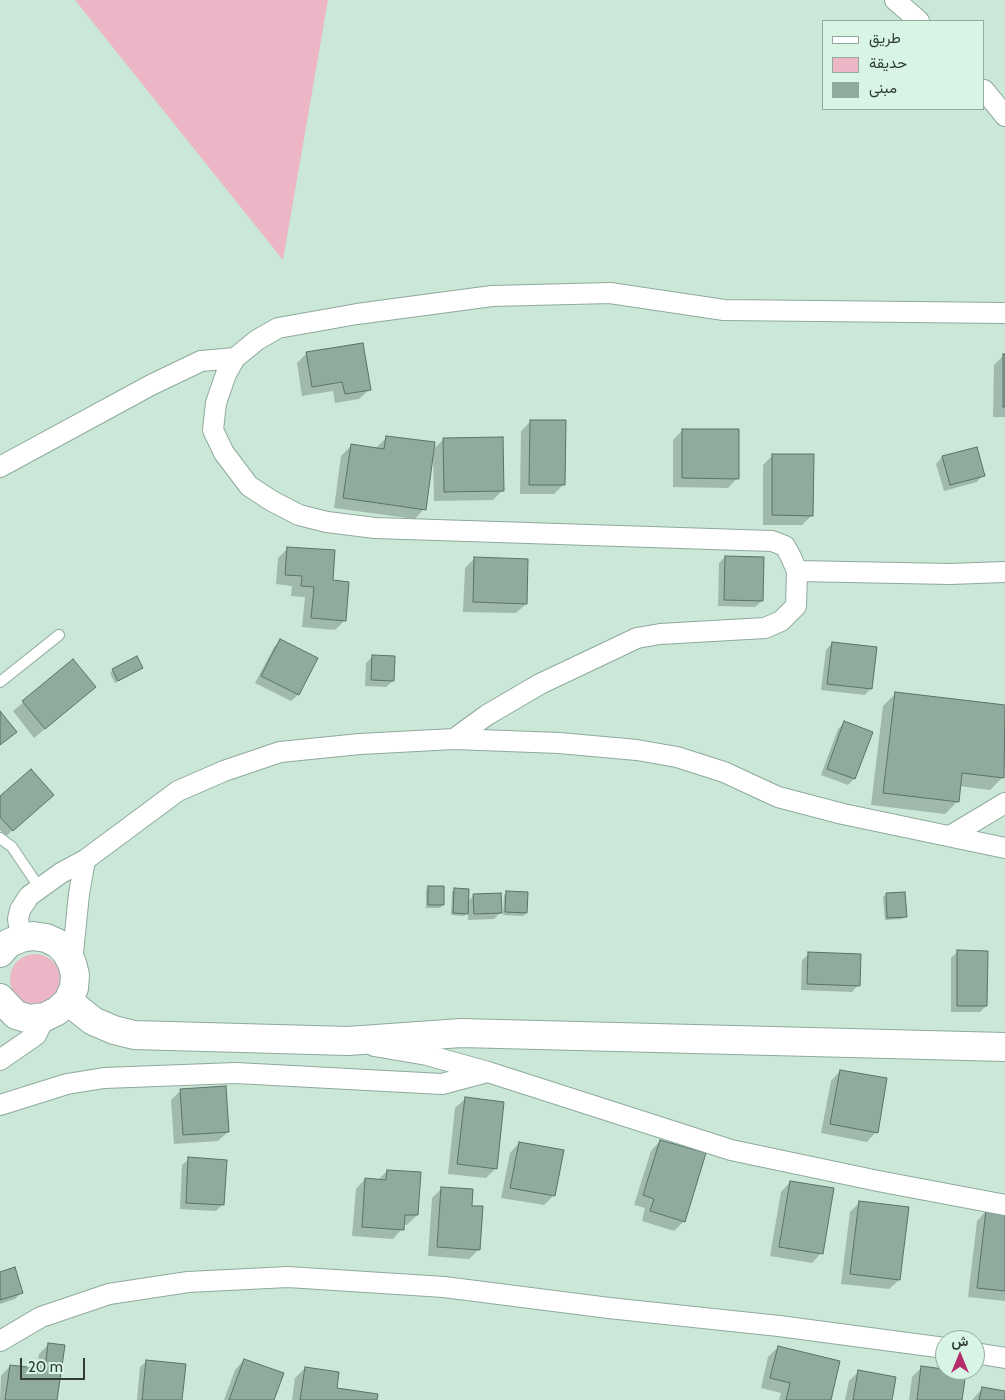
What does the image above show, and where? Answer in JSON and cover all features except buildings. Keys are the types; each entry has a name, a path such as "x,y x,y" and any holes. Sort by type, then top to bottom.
{"street":[{"path":"894,0 918,20"},
{"path":"985,91 1005,116"},
{"path":"454,739 487,715 540,684 637,638 660,634 765,628 781,621 796,606 797,571 785,546 772,542 375,528 327,522 298,515 249,486 224,453 213,430 219,396 226,374 235,358 257,340 278,328 357,314 492,296 610,293 724,310 1005,313"},
{"path":"0,466 151,385 201,361 235,358"},
{"path":"797,571 950,574 1005,572"},
{"path":"5,948 20,910 29,896 61,872 85,860 178,791 224,770 280,752 360,744 454,739 559,743 637,750 677,757 724,772 778,797 843,814 1005,848"},
{"path":"950,836 1005,803"},
{"path":"72,963 79,894 85,860"},
{"path":"1,1000 16,1015 30,1019 45,1017 57,1011 68,1001 74,988 75,975 72,963 66,952 57,943 46,938 33,936 5,948"},
{"path":"68,1001 93,1021 114,1030 134,1035 348,1042 461,1033 1005,1047"},
{"path":"0,1060 36,1035 45,1017"},
{"path":"348,1042 427,1055 488,1072 732,1150 878,1181 1005,1205"},
{"path":"0,1106 67,1084 104,1078 236,1073 442,1084 488,1072"},
{"path":"0,1341 41,1317 109,1294 188,1282 288,1277 444,1287 609,1308 779,1326 935,1347"},
{"path":"985,1355 1005,1358"}],"lane":[{"path":"0,682 59,634"},
{"path":"0,838 12,847 39,887"}],"green space":[{"path":"75,0 328,0 283,260"},
{"path":"35,954 53,961 60,979 53,997 35,1004 17,997 10,979 17,961"}]}
